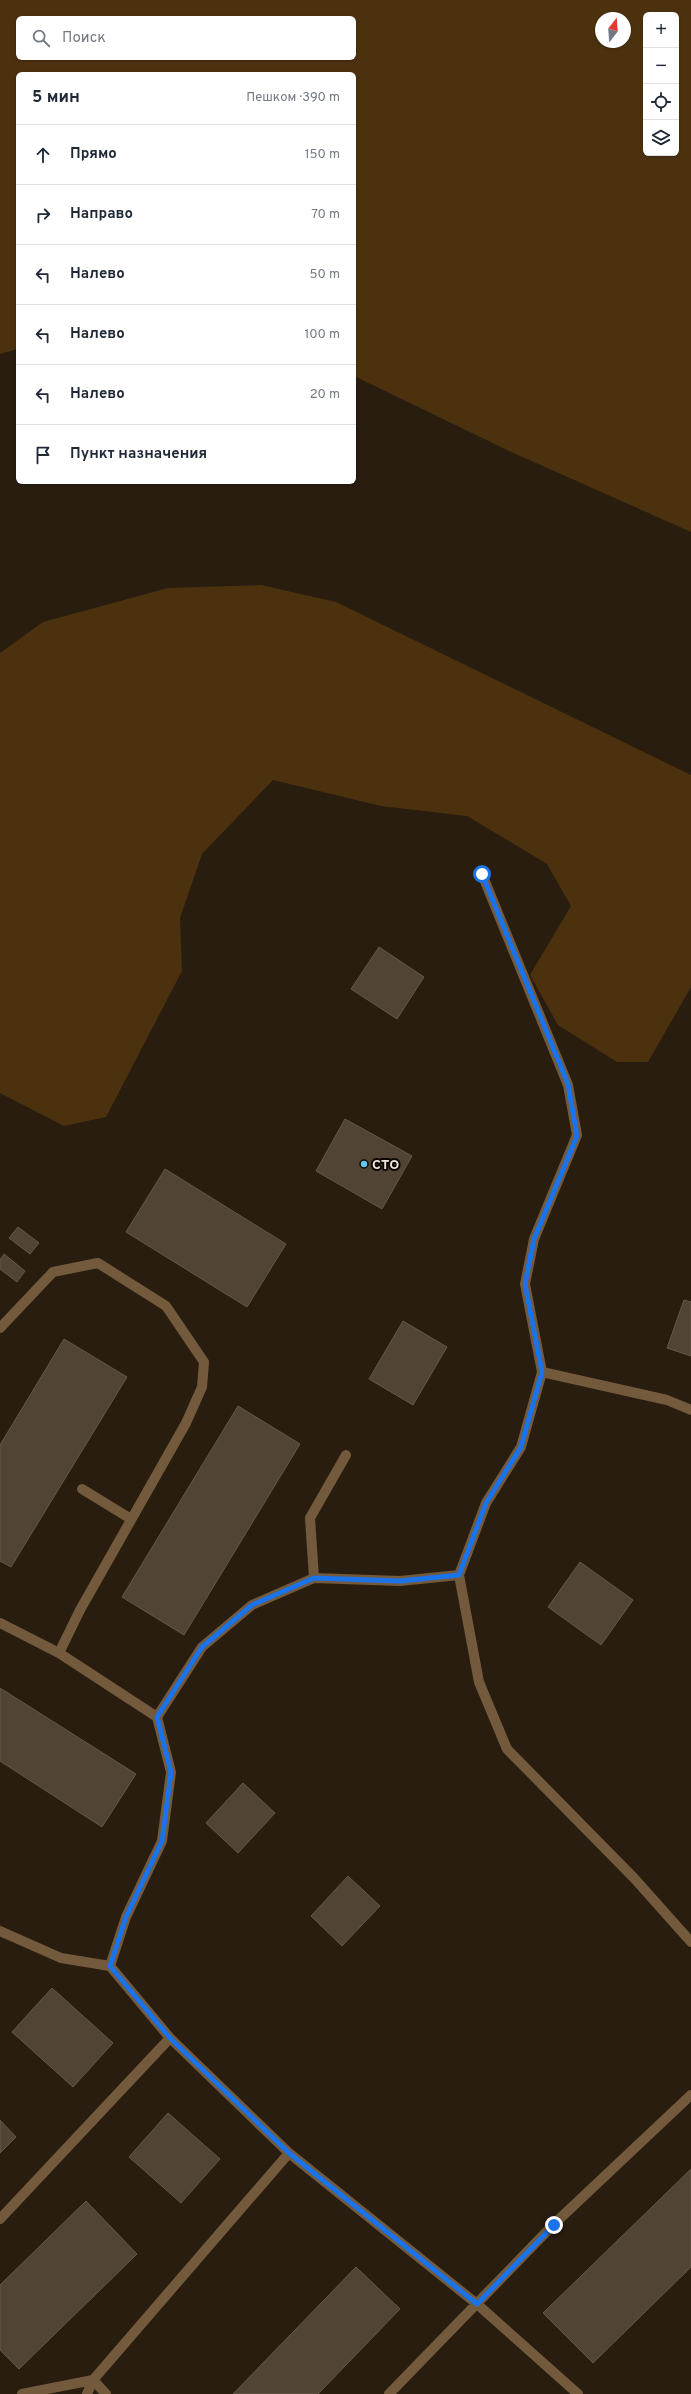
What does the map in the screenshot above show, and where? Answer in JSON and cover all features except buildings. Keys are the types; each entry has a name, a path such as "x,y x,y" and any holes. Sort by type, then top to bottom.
{"street":[{"path":"482,874 568,1084 577,1136 534,1239 525,1284 542,1372 521,1447 486,1503 459,1575 479,1682 507,1749 634,1878 691,1942"},
{"path":"0,1328 53,1272 98,1263 166,1306 204,1362 202,1386 186,1422 80,1610 59,1653"},
{"path":"542,1372 667,1400 691,1410"},
{"path":"314,1578 310,1518 346,1455"},
{"path":"82,1488 131,1519"},
{"path":"157,1717 202,1647 252,1605 314,1578 400,1581 459,1575"},
{"path":"0,1623 59,1653 157,1717 171,1772 162,1841 126,1917 110,1966"},
{"path":"0,1931 61,1958 110,1966 170,2038 289,2153 477,2304 578,2394"},
{"path":"0,2219 170,2038"},
{"path":"389,2394 554,2225 691,2095"},
{"path":"87,2394 93,2380 289,2153"},
{"path":"22,2394 93,2380"},
{"path":"93,2380 106,2394"}],"shaded area":[{"path":"0,0 691,0 691,532 507,450 356,377 356,72 16,72 16,350 0,354"},
{"path":"261,585 336,602 691,775 691,987 648,1062 617,1062 558,1025 530,975 571,906 547,864 467,816 381,806 273,780 202,854 180,918 182,971 106,1117 64,1126 0,1093 0,653 43,622 168,588"}],"place":[{"name":"СТО","path":"364,1164"}],"route":[{"path":"482,874 568,1084 577,1136 534,1239 525,1284 542,1372 521,1447 486,1503 459,1575 400,1581 314,1578 252,1605 202,1647 157,1717 171,1772 162,1841 126,1917 110,1966 170,2038 289,2153 477,2304 554,2225"}]}
